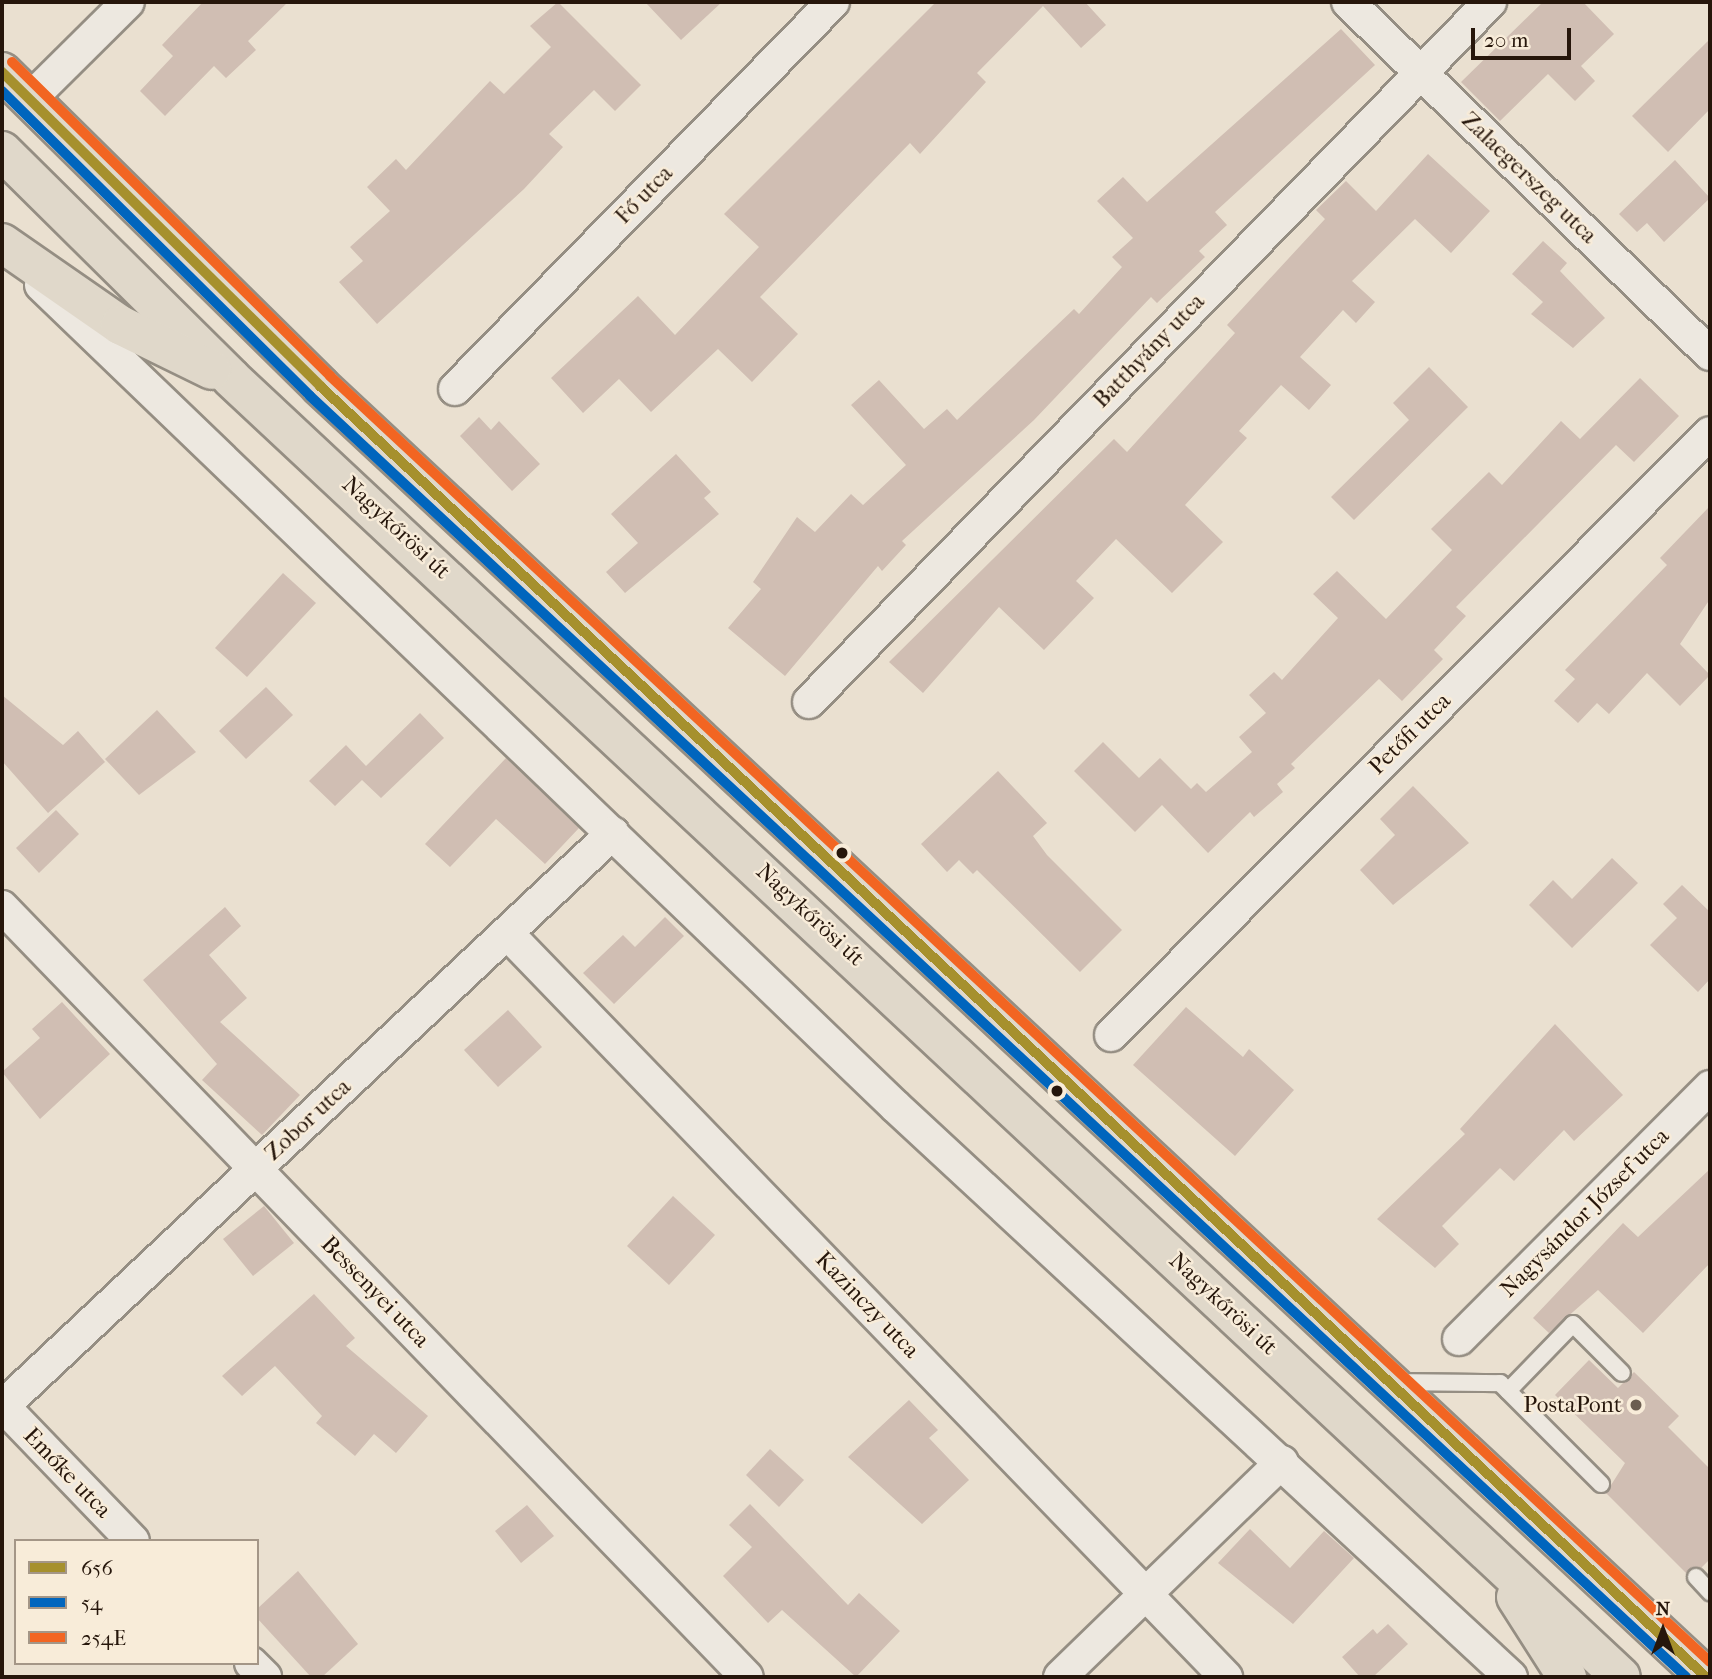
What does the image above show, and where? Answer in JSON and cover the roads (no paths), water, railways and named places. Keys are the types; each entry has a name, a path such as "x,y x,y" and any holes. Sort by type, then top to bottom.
{"main road":[{"path":"2,72 320,386 1706,1677"},
{"name":"Nagykőrösi út","path":"2,151 231,378 1483,1545 1621,1677"},
{"path":"2,246 156,346 231,378"},
{"path":"1483,1545 1567,1677"}],"street":[{"path":"29,100 128,2"},
{"name":"Fő utca","path":"455,389 833,2"},
{"name":"Zalaegerszeg utca","path":"1348,2 1710,354"},
{"name":"Batthyány utca","path":"809,702 1490,2"},
{"path":"2,246 895,1106 1511,1677"},
{"name":"Petőfi utca","path":"1111,1035 1710,433"},
{"name":"Zobor utca","path":"2,1406 613,833"},
{"name":"Bessenyei utca","path":"2,907 747,1677"},
{"name":"Kazinczy utca","path":"507,933 1226,1677"},
{"name":"Nagysándor József utca","path":"1459,1339 1710,1087"},
{"name":"Emőke utca","path":"2,1406 131,1539"},
{"path":"1060,1677 1282,1462"}],"lane":[{"path":"1508,1391 1573,1324 1622,1373"},
{"path":"1391,1382 1500,1383 1601,1484"},
{"path":"1696,1577 1710,1592"}],"place":[{"name":"PostaPont","path":"1636,1405"}]}
